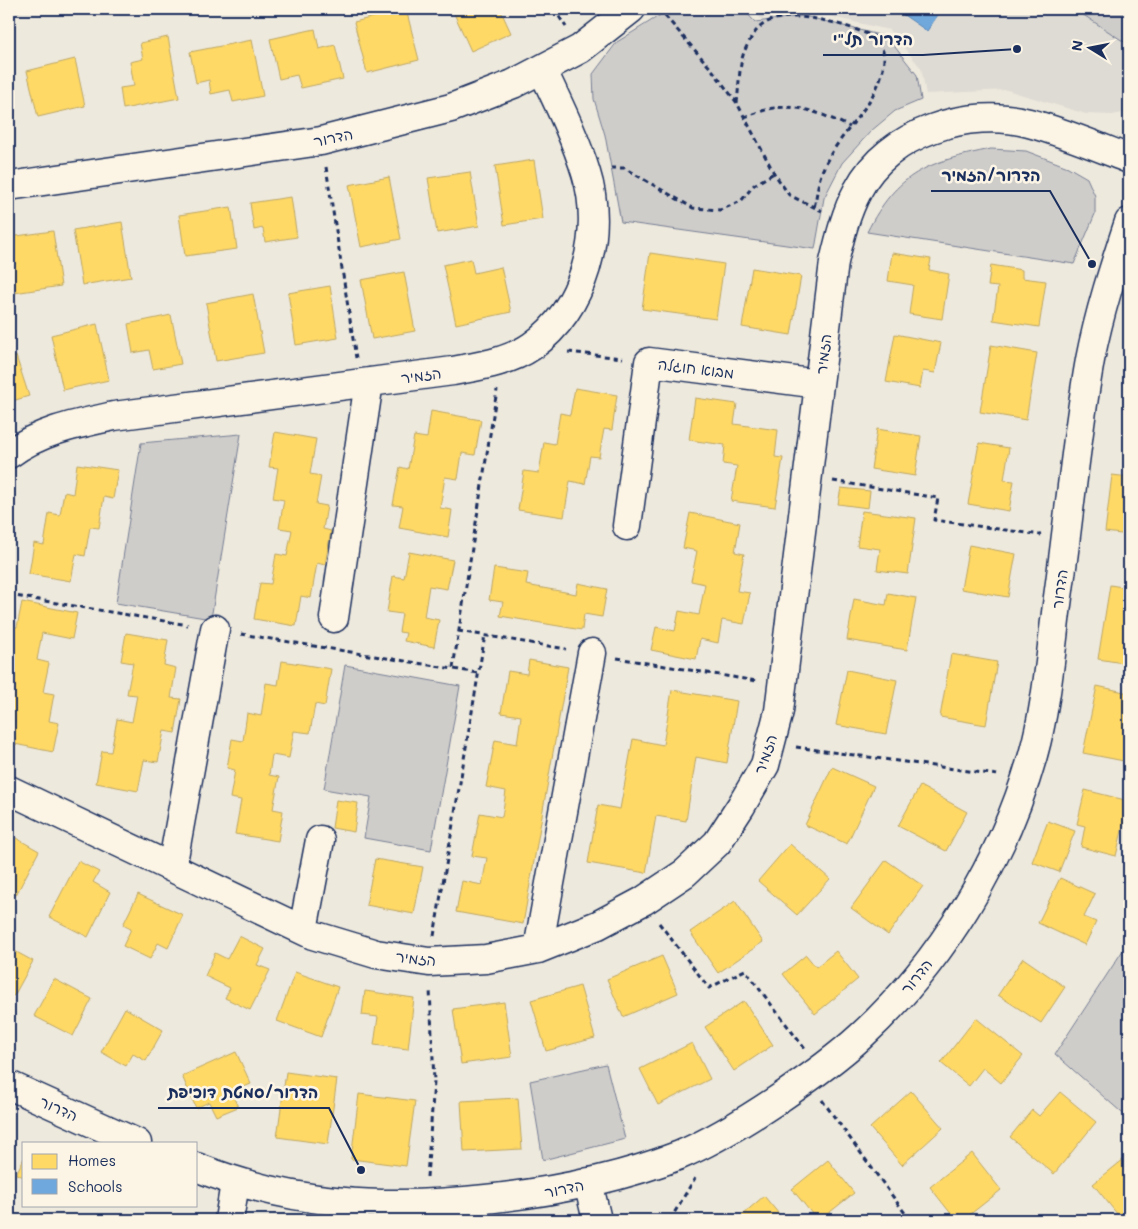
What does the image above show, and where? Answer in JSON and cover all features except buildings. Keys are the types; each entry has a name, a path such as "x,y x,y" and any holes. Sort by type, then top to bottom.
{"street":[{"name":"הדרור","path":"9,186 322,141 451,108 513,84 580,49 631,9"},
{"name":"הזמיר","path":"9,454 21,445 64,427 114,416 453,371 501,360 531,347 557,325 580,288 589,254 593,213 587,175 568,124 542,69"},
{"name":"הזמיר","path":"9,790 303,930 376,954 429,962 486,959 538,949 598,925 642,900 684,872 717,843 765,765 779,711 834,262 846,220 858,188 883,157 913,136 947,123 988,117 1028,123 1129,159"},
{"name":"הדרור","path":"198,1168 235,1183 310,1199 372,1206 425,1204 546,1193 616,1176 683,1154 745,1121 813,1074 860,1038 905,991 944,941 981,882 1012,817 1034,753 1047,681 1091,359 1107,290 1129,222"},
{"name":"מבוא חוגלה","path":"627,526 649,362 819,384"},
{"path":"334,618 364,383"},
{"path":"172,868 215,629"},
{"path":"538,949 592,654"},
{"path":"303,930 320,840"},
{"name":"הדרור","path":"9,1085 135,1142"},
{"path":"588,1182 597,1220"},
{"path":"229,1220 235,1183"}],"path":[{"path":"9,12 23,9"},
{"path":"659,9 713,71 737,103 774,172 789,195 814,208 846,220"},
{"path":"737,103 744,51 760,27 778,18 810,19 852,27 877,38 884,55 881,76 867,106 850,127 824,167 814,208"},
{"path":"744,117 774,108 792,108 819,113 850,127"},
{"path":"322,141 364,383"},
{"path":"587,175 604,168 624,168 693,208 720,210 741,201 754,185 774,172"},
{"path":"531,347 649,362"},
{"path":"453,668 501,360"},
{"path":"808,477 938,498 934,520 1066,539"},
{"path":"425,1204 434,1082 429,962 485,635"},
{"path":"770,743 1025,779"},
{"path":"642,900 709,988 744,970 910,1220"},
{"path":"9,1216 15,1220"}],"shaded area":[{"path":"670,9 743,9 755,22 804,16 887,37 917,75 921,100 895,111 871,131 842,163 824,198 815,249 621,222 605,135 594,99 593,74 617,42"},
{"path":"752,9 1129,9 1129,112 1112,115 1086,114 1007,90 926,94 921,68 889,30 815,13 790,11 761,19"},
{"path":"1085,9 1129,9 1129,45 1082,14"},
{"path":"991,149 1026,151 1068,167 1087,178 1095,196 1095,214 1074,264 867,232 890,196 917,173 949,159"},
{"path":"241,434 211,619 116,603 141,443"},
{"path":"345,665 460,686 431,850 364,838 371,797 324,789"},
{"path":"1129,941 1129,1119 1055,1054"},
{"path":"606,1064 625,1139 543,1160 530,1081"}],"place":[{"name":"הדרור תל\"י","path":"1017,49"},
{"name":"הדרור/הזמיר","path":"1092,264"},
{"name":"הדרור/סמטת דוכיפת","path":"361,1170"}]}
